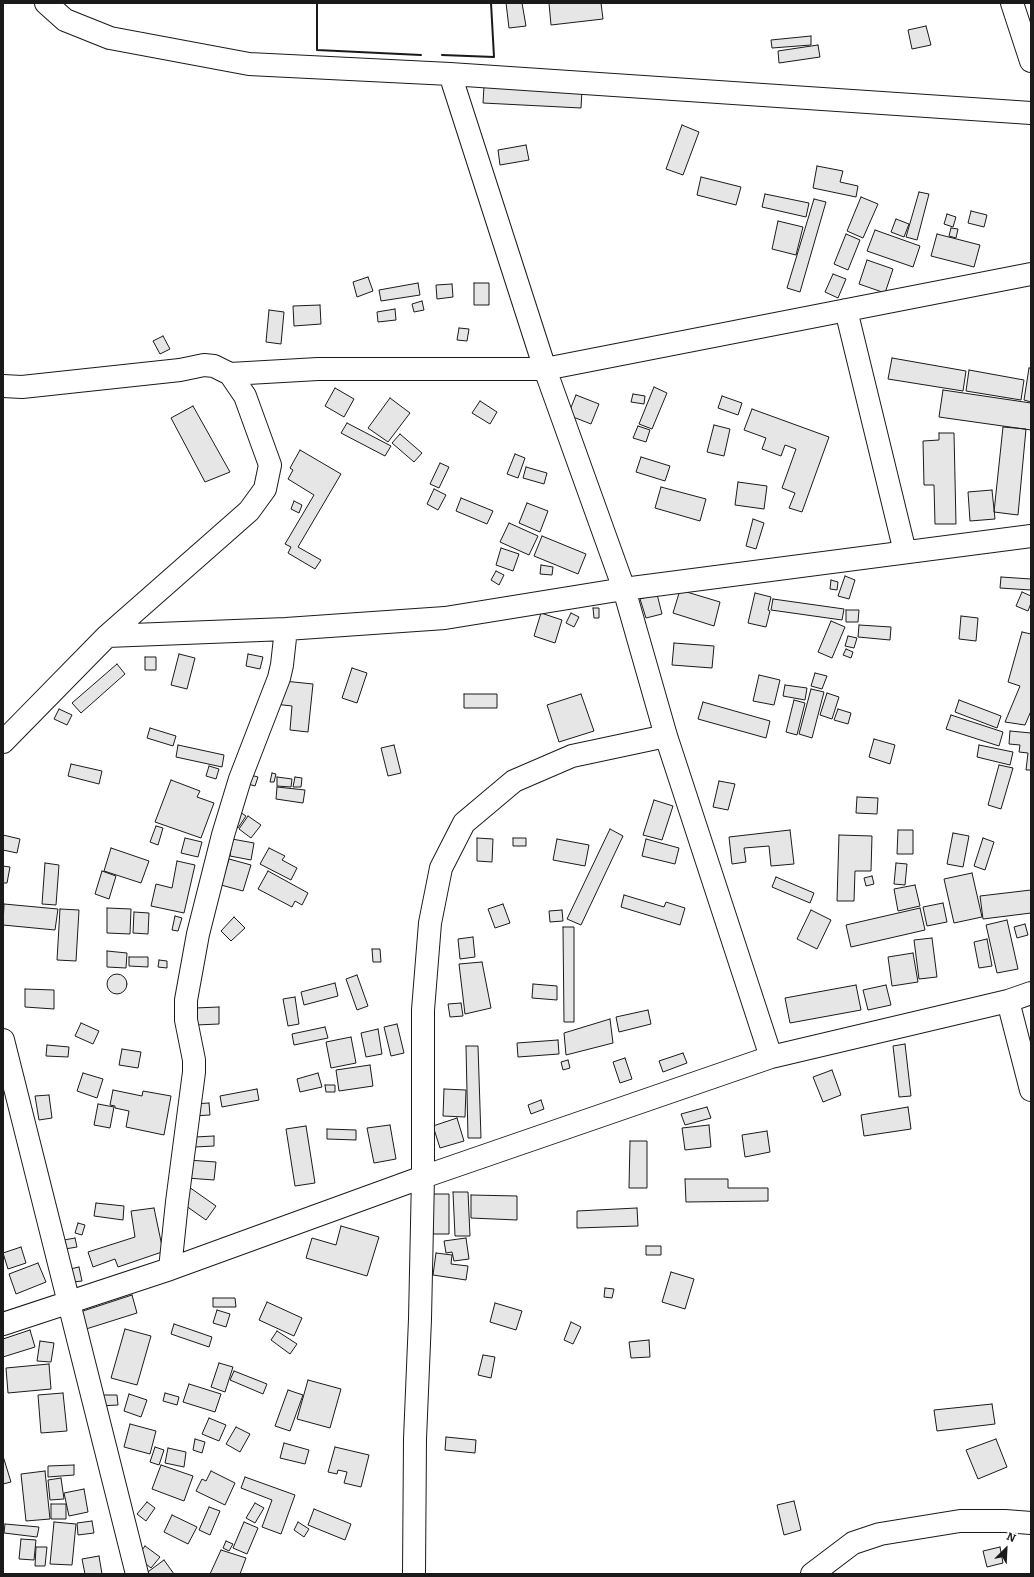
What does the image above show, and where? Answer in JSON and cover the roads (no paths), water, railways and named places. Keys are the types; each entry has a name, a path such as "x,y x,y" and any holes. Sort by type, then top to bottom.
{"street":[{"path":"46,3 65,20 110,38 249,64 450,74 1031,113"},
{"path":"1012,3 1031,61"},
{"path":"450,74 545,369 624,589 666,736 772,1057"},
{"path":"230,374 318,369 545,369 1031,274"},
{"path":"846,310 906,552"},
{"path":"3,386 22,387 180,370 204,365 214,366 230,374 245,396 270,465 265,489 249,511 108,636 3,742"},
{"path":"108,636 286,629 445,618 624,589 1031,536"},
{"path":"170,1269 194,1072 194,1060 186,1020 186,1000 198,934 223,836 240,779 279,678 286,629"},
{"path":"414,1574 414,1439 420,1319 423,1177 422,1010 430,923 441,868 464,823 514,781 572,756 666,736"},
{"path":"3,1324 170,1269 423,1177 772,1057 1008,1001 1031,993"},
{"path":"1008,1001 1031,1090"},
{"path":"3,1040 137,1574"},
{"path":"812,1574 853,1543 880,1534 960,1521 1005,1521 1031,1523"}]}
